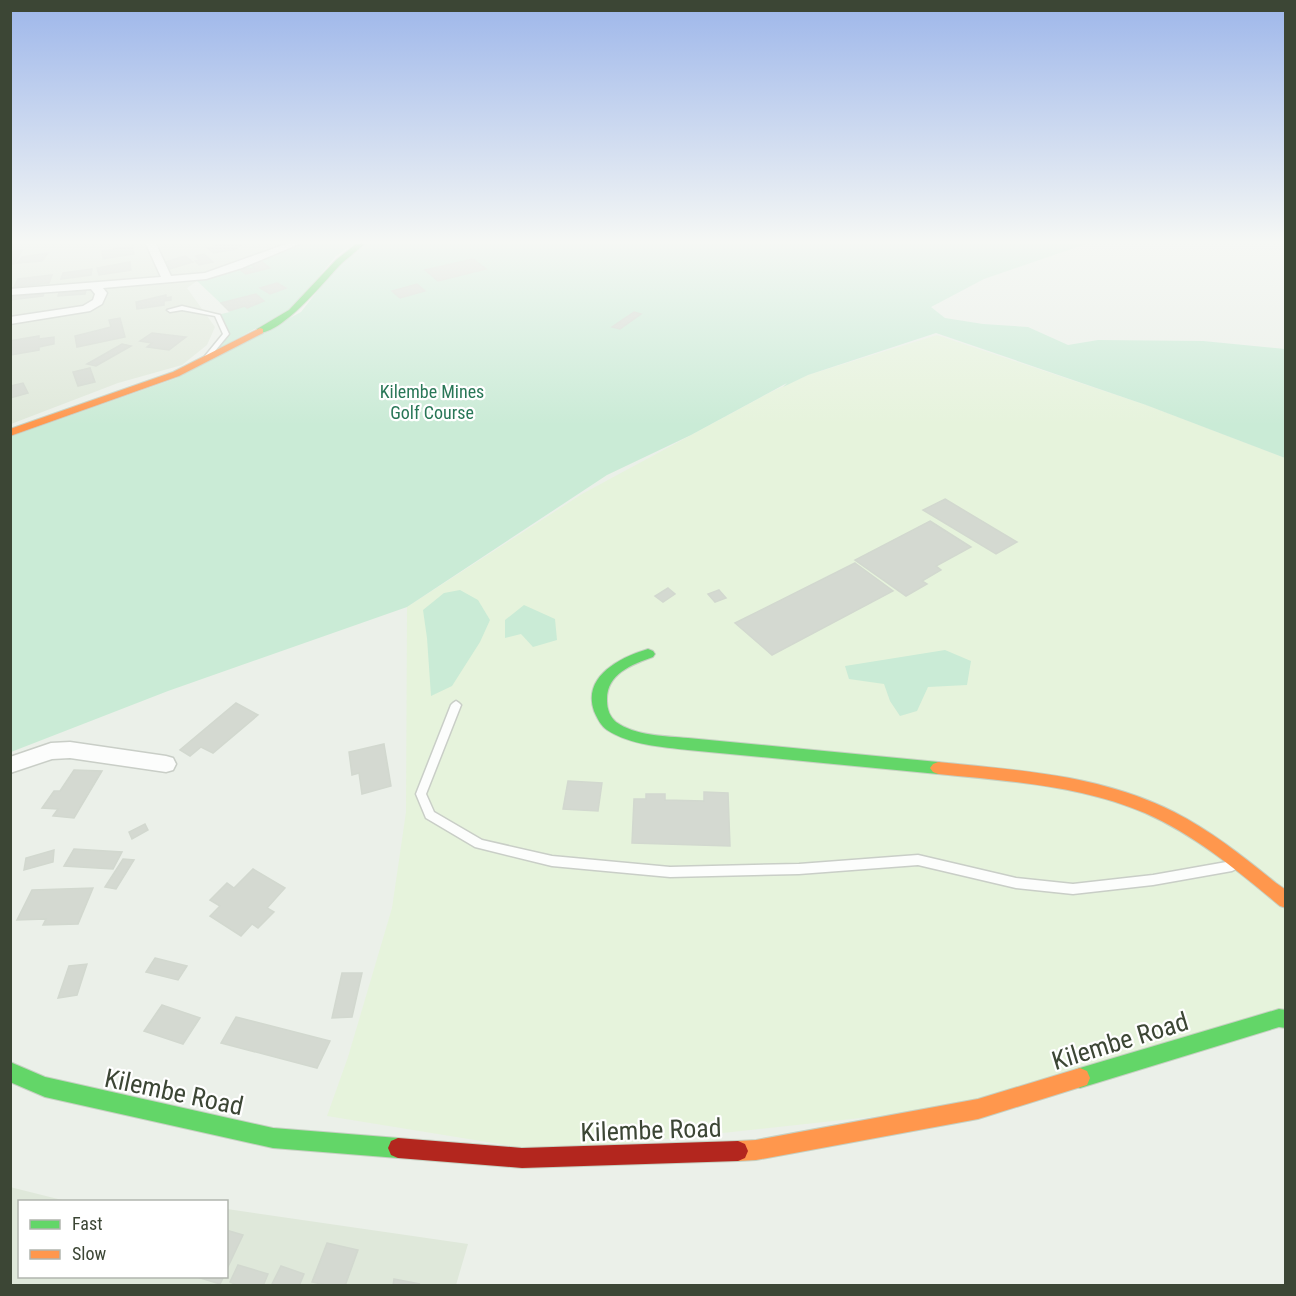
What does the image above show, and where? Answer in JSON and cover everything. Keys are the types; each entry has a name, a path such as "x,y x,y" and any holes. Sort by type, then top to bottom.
{"street":[{"path":"10,321 86,309 95,304"},
{"path":"10,433 176,374 297,310 302,304"},
{"path":"648,654 621,663 604,681 600,708 604,720 618,729 676,742 870,759 1049,780 1125,799 1168,814 1204,836 1286,901"},
{"path":"10,765 51,751 70,750 166,764"},
{"name":"Kilembe Road","path":"10,1072 45,1087 273,1138 522,1158 756,1150 978,1109 1279,1018 1286,1019"}],"lane":[{"path":"170,310 182,308 217,315 226,334 206,358"},
{"path":"456,705 421,794 430,815 479,844 552,861 670,872 799,869 918,860 1016,883 1073,889 1153,880 1240,864"}],"shaded area":[{"path":"11,304 199,304 215,327 207,345 182,365 118,383 11,424"},
{"path":"937,335 1146,405 1285,458 1285,1021 953,1108 548,1152 327,1116 348,1057 392,908 406,812 407,607 582,494 769,393 808,375"},
{"path":"10,1187 62,1200 18,1200 18,1278 228,1278 228,1209 468,1244 456,1285 11,1285"}],"green space":[{"path":"222,304 296,304 211,353 225,332 217,315 230,312"},
{"name":"Kilembe Mines Golf Course","path":"307,304 936,304 931,307 945,318 983,324 1028,327 1068,345 1098,340 1203,341 1285,349 1285,458 1146,405 936,333 808,375 783,387 787,383 691,435 607,475 407,607 168,691 11,752 10,437 177,378 301,312"},
{"path":"460,590 478,600 490,620 480,642 452,686 431,696 423,610 444,593"},
{"path":"524,605 555,619 557,640 533,647 521,634 505,638 505,620"},
{"path":"945,650 971,661 967,685 928,687 917,711 900,716 890,701 884,684 849,679 845,666"}],"building":[{"path":"136,304 164,304 164,305 137,309"},
{"path":"222,304 256,304 247,308 245,306 229,311"},
{"path":"634,312 641,314 620,329 612,327"},
{"path":"120,318 125,337 77,347 75,336 111,327 109,320"},
{"path":"152,333 186,337 169,350 147,347 152,343 140,341"},
{"path":"39,336 39,339 54,337 54,344 39,347 39,350 10,355 10,341"},
{"path":"122,344 131,346 96,366 87,364"},
{"path":"90,368 95,382 78,386 73,372"},
{"path":"23,383 28,393 10,398 10,386"},
{"path":"945,499 1017,542 996,554 923,510"},
{"path":"930,521 971,547 936,566 941,570 922,581 927,584 906,596 855,560"},
{"path":"855,563 893,591 772,655 735,623"},
{"path":"668,588 675,594 663,602 655,596"},
{"path":"719,590 726,598 715,602 708,594"},
{"path":"236,703 258,715 213,753 201,747 190,756 180,750"},
{"path":"384,744 391,786 362,794 359,773 352,775 349,752"},
{"path":"74,770 102,771 74,818 53,816 58,809 42,808 54,791 60,791"},
{"path":"568,781 602,783 598,811 563,809"},
{"path":"704,792 728,793 730,846 632,843 634,799 646,799 646,794 665,794 665,800 704,801"},
{"path":"145,824 148,830 132,839 129,832"},
{"path":"74,849 122,852 113,869 64,866"},
{"path":"54,850 53,862 24,870 26,858"},
{"path":"123,859 134,860 116,889 105,887"},
{"path":"253,869 285,888 267,908 274,912 258,928 252,924 241,936 210,916 220,906 210,900 227,883 234,888"},
{"path":"93,888 78,924 43,925 46,919 17,920 32,890"},
{"path":"155,958 187,966 178,980 146,972"},
{"path":"87,964 77,995 58,998 69,966"},
{"path":"342,973 362,973 352,1017 332,1018"},
{"path":"162,1005 200,1018 183,1044 144,1031"},
{"path":"236,1017 330,1041 317,1068 221,1043"},
{"path":"228,1231 243,1235 228,1267"},
{"path":"327,1243 358,1250 345,1286 330,1286 312,1282"},
{"path":"238,1265 268,1274 263,1286 239,1286 230,1282"},
{"path":"281,1266 304,1274 299,1286 271,1286"},
{"path":"200,1278 223,1278 220,1284"},
{"path":"394,1279 420,1284 393,1286"}],"traffic: fast":[{"path":"260,331 292,312 299,304"},
{"path":"648,654 620,666 613,671 602,686 600,706 606,720 629,734 669,742 938,768"},
{"path":"1080,1078 1279,1018 1286,1019"},
{"path":"10,1072 45,1087 273,1138 398,1148"}],"traffic: slow":[{"path":"10,433 176,374 260,331"},
{"path":"938,768 1045,780 1125,798 1187,827 1238,862 1286,901"},
{"path":"738,1151 756,1150 978,1109 1080,1078"}],"traffic: jam":[{"path":"398,1148 522,1158 738,1151"}]}
